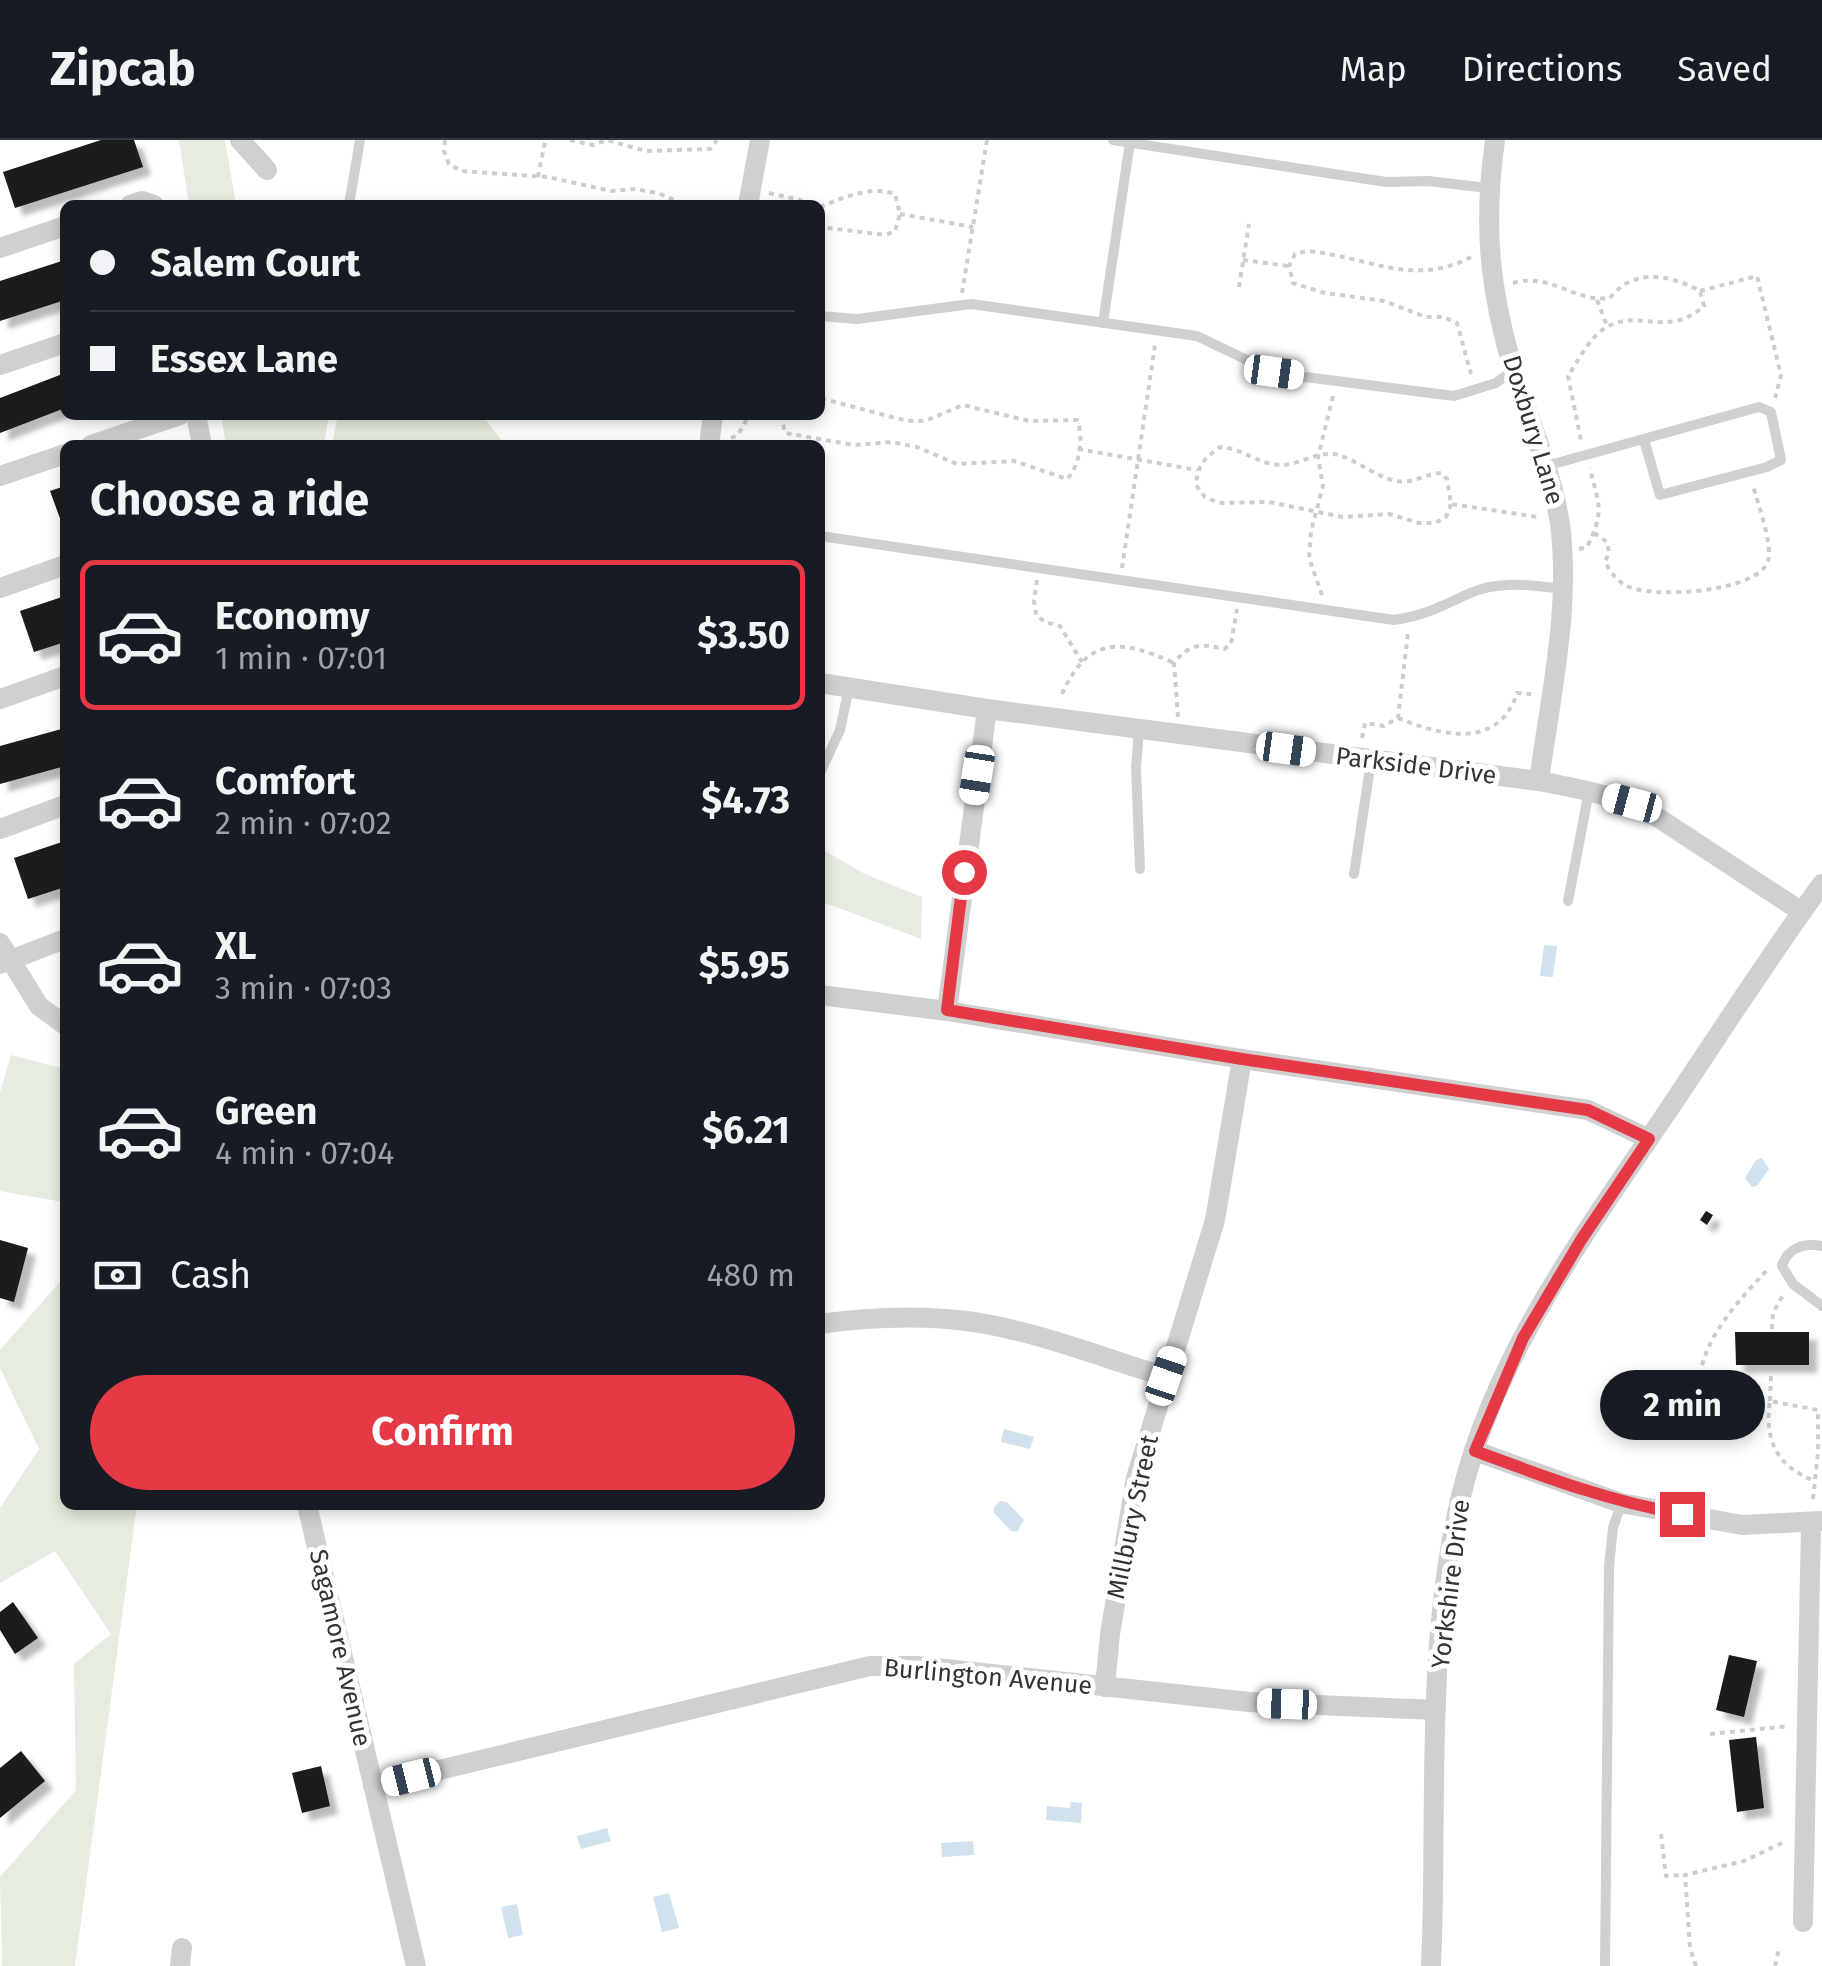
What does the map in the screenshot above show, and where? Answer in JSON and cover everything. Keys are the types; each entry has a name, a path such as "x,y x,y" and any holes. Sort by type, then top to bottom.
{"street":[{"path":"240,140 267,170"},
{"path":"750,197 760,140"},
{"name":"Doxbury Lane","path":"1495,140 1488,188 1488,247 1494,287 1513,370 1546,466 1558,514 1562,553 1562,589 1539,781"},
{"path":"0,248 60,228"},
{"path":"0,365 60,345"},
{"path":"106,440 165,420"},
{"path":"0,476 60,456"},
{"path":"0,588 60,567"},
{"path":"0,698 60,678"},
{"name":"Parkside Drive","path":"825,683 987,709 1588,790 1632,803 1657,817 1802,912"},
{"path":"947,1010 987,709"},
{"path":"0,829 60,808"},
{"name":"Yorkshire Drive","path":"1431,1966 1436,1710 1452,1541 1475,1451 1523,1338 1581,1240 1822,884"},
{"path":"60,940 3,956 40,1006 60,1021"},
{"path":"825,996 947,1010 1588,1110 1649,1139"},
{"name":"Millbury Street","path":"1106,1687 1110,1634 1136,1478 1215,1220 1242,1059"},
{"path":"825,1323 904,1319 972,1322 1031,1335 1166,1376"},
{"path":"1475,1451 1621,1503 1742,1525 1816,1522 1803,1922"},
{"name":"Sagamore Avenue","path":"308,1510 416,1966"},
{"name":"Burlington Avenue","path":"373,1786 870,1666 918,1666 1249,1702 1436,1710"}],"lane":[{"path":"350,200 360,140"},
{"path":"1113,140 1386,182 1488,188"},
{"path":"1103,322 1130,142"},
{"path":"825,316 856,319 959,303 1197,336 1274,372 1454,396 1496,383 1513,370"},
{"path":"1546,466 1759,407 1771,412 1781,460 1660,495 1644,440"},
{"path":"825,537 1394,620 1438,611 1470,594 1508,584 1562,589"},
{"path":"825,763 840,730 849,688"},
{"path":"1139,729 1136,768 1140,868"},
{"path":"1354,874 1365,760"},
{"path":"1568,900 1588,790"},
{"path":"1822,1246 1806,1244 1795,1248 1782,1266 1793,1284 1822,1306"},
{"path":"1605,1966 1609,1567 1612,1528 1621,1503"}],"path":[{"path":"445,140 449,164 462,171 538,177 611,191 634,189 674,200"},
{"path":"538,177 544,141 554,140"},
{"path":"570,140 593,146 607,140 646,151 710,149 716,140"},
{"path":"959,303 987,140"},
{"path":"825,206 882,190 894,194 900,214 894,231 886,235 825,228"},
{"path":"750,197 800,200"},
{"path":"900,214 974,226"},
{"path":"1239,286 1248,224"},
{"path":"1473,391 1457,323 1444,317 1426,317 1384,301 1325,293 1293,282 1289,266 1295,254 1307,251 1412,272 1438,271 1488,247"},
{"path":"1243,260 1289,266"},
{"path":"1700,292 1757,276 1781,375 1767,410"},
{"path":"1494,287 1532,278 1597,300 1610,298 1622,283 1664,278 1686,283 1700,292 1704,306 1688,320 1655,324 1638,320 1607,326 1568,376 1570,399 1599,498 1599,523 1586,547 1562,553"},
{"path":"1597,300 1607,326"},
{"path":"1120,582 1157,330"},
{"path":"1325,611 1308,558 1323,486 1318,457 1336,381"},
{"path":"825,399 907,421 925,421 963,405 974,405 1029,421 1077,420 1082,430 1074,474 1068,479 1014,462 957,464 916,446 892,442 854,445 825,441"},
{"path":"781,420 785,433 818,440"},
{"path":"1220,448 1246,452 1274,465 1318,457 1329,453 1343,456 1367,471 1409,482 1441,473 1447,480 1451,504 1446,517 1435,523 1419,523 1389,514 1342,517 1270,502 1219,502 1206,497 1196,485 1198,464 1220,448"},
{"path":"1078,449 1197,470"},
{"path":"1594,533 1608,542 1605,562 1626,587 1688,592 1752,580 1767,566 1770,552 1750,472"},
{"path":"1451,504 1524,517 1558,514"},
{"path":"1039,570 1036,615 1060,626 1082,662"},
{"path":"1174,663 1188,648 1200,644 1224,648 1231,644 1239,599"},
{"path":"1398,718 1408,637 1405,619"},
{"path":"1062,694 1082,662 1120,644 1174,663"},
{"path":"1174,663 1179,696 1176,734"},
{"path":"1365,760 1365,723 1384,726 1398,718 1433,730 1468,734 1498,724 1517,693 1550,696"},
{"path":"1699,1395 1701,1358 1714,1334 1767,1270 1782,1266"},
{"path":"1772,1329 1772,1313 1793,1284"},
{"path":"1771,1376 1768,1434 1790,1469 1815,1482"},
{"path":"1770,1402 1818,1410 1813,1499"},
{"path":"1710,1734 1794,1725"},
{"path":"1662,1834 1666,1876 1744,1861 1792,1839"},
{"path":"1684,1875 1690,1948 1696,1966"},
{"path":"1775,1966 1779,1948"}],"shaded area":[{"path":"179,140 225,140 235,200 188,200"},
{"path":"222,420 328,420 325,440 225,440"},
{"path":"337,420 486,420 501,440 333,440"},
{"path":"825,851 865,874 922,897 921,939 825,903"},
{"path":"11,1055 60,1068 60,1201 0,1191 0,1092"},
{"path":"60,1282 60,1510 136,1510 75,1966 2,1966 0,1877 76,1790 74,1664 111,1634 55,1551 0,1583 0,1508 39,1449 0,1368 0,1350"}],"water":[{"path":"1544,945 1557,946 1553,977 1540,976"},
{"path":"1762,1158 1769,1169 1752,1187 1745,1178 1756,1160"},
{"path":"1004,1429 1034,1437 1030,1449 1001,1442"},
{"path":"1000,1501 1007,1502 1024,1520 1017,1532 1011,1531 994,1513"},
{"path":"1071,1802 1082,1803 1081,1823 1046,1820 1047,1806 1070,1808"},
{"path":"607,1828 611,1841 581,1849 577,1836"},
{"path":"973,1841 974,1855 942,1857 941,1843"},
{"path":"669,1893 679,1928 662,1932 653,1897"},
{"path":"517,1904 523,1935 508,1938 501,1907"}],"building":[{"path":"101,140 134,140 143,167 15,208 3,172"},
{"path":"60,262 60,302 0,321 0,281"},
{"path":"60,375 60,410 0,433 0,398"},
{"path":"60,488 60,518 50,491"},
{"path":"60,598 60,644 34,652 20,611"},
{"path":"60,729 60,767 0,784 0,746"},
{"path":"60,843 60,889 28,899 14,858"},
{"path":"1706,1211 1713,1215 1707,1225 1700,1220"},
{"path":"0,1240 28,1248 14,1302 0,1298"},
{"path":"1735,1332 1809,1332 1809,1365 1736,1365"},
{"path":"13,1602 38,1638 15,1654 0,1630 0,1612"},
{"path":"1729,1655 1757,1661 1744,1717 1716,1710"},
{"path":"1756,1737 1764,1808 1737,1812 1729,1740"},
{"path":"21,1751 45,1781 0,1818 0,1768"},
{"path":"321,1766 330,1806 302,1813 292,1773"}],"route":[{"path":"964,872 947,1010 1588,1110 1649,1139 1581,1240 1523,1338 1475,1451 1621,1503 1682,1514"}]}
